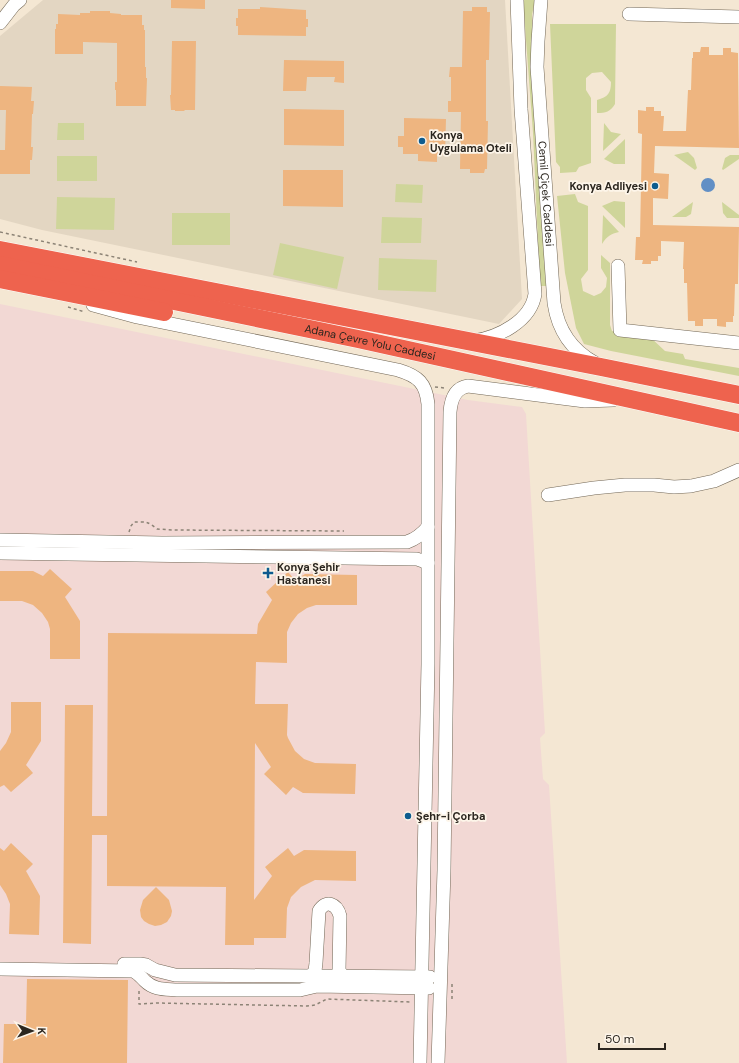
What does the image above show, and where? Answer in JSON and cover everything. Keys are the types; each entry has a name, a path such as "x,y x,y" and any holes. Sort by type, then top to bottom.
{"highway":[{"path":"0,237 273,295 302,303 345,318"},
{"name":"Adana Çevre Yolu Caddesi","path":"0,250 739,395"},
{"name":"Adana Çevre Yolu Caddesi","path":"0,265 358,339 739,423"},
{"path":"0,279 311,340 340,341 358,339"}],"street":[{"name":"Cemil Çiçek Caddesi","path":"470,342 489,337 508,329 520,319 534,302 535,294 521,109 518,0"},
{"name":"Cemil Çiçek Caddesi","path":"542,1 537,67 553,294 558,319 567,339 583,356 601,367"},
{"path":"0,23 17,2"},
{"path":"629,14 739,17"},
{"path":"618,266 620,330 739,343"},
{"path":"52,290 94,306 137,317 398,370 413,375 424,387 427,399 428,563 426,787 420,1063"},
{"path":"535,294 541,299 545,300 553,294"},
{"path":"438,1063 439,1002 444,980 450,412 454,396 459,389 468,386 585,401 631,399"},
{"path":"548,496 594,488 625,485 674,487 691,486 714,481 739,470"},
{"path":"0,540 162,543 407,542 414,540 428,527"},
{"path":"0,552 417,558 428,563"},
{"path":"426,787 431,776 436,772 443,777 445,789"},
{"path":"424,878 428,890 435,892 440,886 444,870"},
{"path":"310,977 315,971 319,911 321,906 326,904 336,906 338,910 339,971 344,977"},
{"path":"0,962 140,964 146,965 155,970 175,975 241,974 344,977 422,983"},
{"path":"0,969 132,971 136,972 145,981 157,989 177,990 300,990 317,986 422,983 444,980"}],"path":[{"path":"127,534 134,522 151,523 157,530 350,531"},
{"path":"439,1002 451,1002 452,997 444,980"},
{"path":"139,986 139,1004 307,1006 315,1005 327,999 422,1002"}],"shaded area":[{"path":"43,0 505,0 522,299 499,324 42,230 0,219 0,36"},
{"name":"Konya Şehir Hastanesi","path":"0,304 468,400 522,407 526,414 545,733 540,738 543,779 549,785 567,1063 0,1063"}],"green space":[{"path":"523,0 535,0 532,15 532,48 546,286 540,286 533,133"},
{"path":"550,24 616,24 615,104 608,112 597,113 597,100 608,94 611,82 602,72 592,73 586,78 586,90 591,98 591,163 579,167 576,172 560,173 560,167 556,162"},
{"path":"58,123 84,123 84,140 57,140"},
{"path":"604,123 611,132 621,134 603,151"},
{"path":"625,139 625,164 614,164 604,159"},
{"path":"688,152 694,158 697,168 695,170 674,155"},
{"path":"730,155 739,155 739,159 723,170 725,158"},
{"path":"57,156 97,156 97,181 57,181"},
{"path":"396,184 423,185 422,203 395,202"},
{"path":"575,194 578,202 588,206 588,270 581,279 583,291 594,296 601,293 606,287 607,278 601,268 601,255 610,263 610,325 612,331 650,337 665,351 683,354 685,359 739,368 739,376 611,351 584,344 576,328 565,273 557,196"},
{"path":"57,197 115,198 114,230 56,229"},
{"path":"614,201 625,202 625,228 602,206"},
{"path":"693,202 691,214 686,217 672,217"},
{"path":"722,202 739,215 739,218 727,218 723,213"},
{"path":"172,213 230,213 230,245 172,245"},
{"path":"603,215 619,232 609,236 602,244"},
{"path":"382,217 422,218 421,243 381,243"},
{"path":"280,243 344,257 337,289 273,275"},
{"path":"379,258 437,260 436,292 378,290"}],"water":[{"path":"708,178 713,180 715,185 713,190 708,192 703,190 701,185 703,180"}],"building":[{"path":"171,0 205,0 205,9 171,8"},
{"path":"260,7 306,10 308,27 306,27 306,36 238,35 236,18 238,18 238,9 260,9"},
{"path":"472,7 487,7 487,12 490,12 489,60 486,60 486,121 488,121 487,169 485,169 484,173 470,173 470,169 460,169 461,112 448,112 448,101 451,101 451,77 449,77 450,67 462,67 463,11 472,11"},
{"path":"90,11 110,11 110,13 121,15 142,15 142,25 144,25 145,30 145,67 147,78 146,106 116,106 115,82 117,82 117,43 83,42 83,54 55,54 55,29 56,24 58,24 58,14 80,15 80,13 90,13"},
{"path":"172,41 196,41 195,110 171,110 170,95"},
{"name":"Konya Adliyesi","path":"701,47 709,47 709,55 723,55 723,48 731,48 731,52 738,53 739,148 655,146 654,173 669,174 668,199 653,198 653,225 739,227 738,284 735,284 734,316 733,322 726,322 726,327 717,326 717,319 703,319 703,326 695,326 695,321 688,321 687,283 684,283 683,269 684,242 661,241 661,256 658,256 658,261 651,261 651,264 642,264 643,260 635,260 636,237 640,237 642,134 638,133 638,110 646,111 646,107 654,107 654,111 661,111 661,116 664,116 663,131 686,131 688,90 691,90 693,52 700,52"},
{"path":"284,60 344,61 344,83 334,82 335,77 307,77 306,91 283,91"},
{"path":"0,86 32,87 31,101 34,101 31,147 33,147 32,160 30,160 30,174 0,174 0,150 5,150 6,110 0,110"},
{"path":"284,109 344,110 344,146 284,145"},
{"name":"Konya Uygulama Oteli","path":"404,118 446,119 445,155 437,155 437,162 418,161 418,154 403,154 403,147 398,147 398,136 404,136"},
{"path":"283,170 343,170 343,207 283,206"},
{"path":"50,569 72,589 65,597 80,621 80,659 50,659 50,629 48,622 42,613 33,605 22,601 0,601 0,571 33,571 43,576"},
{"path":"288,572 295,580 305,574 357,575 357,605 316,605 307,608 298,614 291,623 287,632 287,663 256,662 255,704 288,704 287,735 295,751 304,759 315,763 356,764 355,794 303,793 293,787 286,795 264,774 271,767 255,743 254,900 272,876 265,867 288,848 294,856 304,850 356,851 356,881 315,880 301,887 291,897 287,908 286,938 254,938 254,945 225,945 226,887 107,886 107,835 92,835 91,944 63,943 65,705 93,705 92,816 107,816 108,633 257,634 258,624 272,600 266,592"},
{"path":"11,702 41,702 41,741 26,765 33,773 11,792 4,785 0,787 0,751 11,732"},
{"path":"11,843 33,864 26,871 40,896 39,935 9,934 10,904 0,885 0,848 4,851"},
{"path":"156,887 169,900 172,911 167,922 155,926 144,921 141,917 140,910 143,900"},
{"path":"27,979 128,980 127,1063 3,1063 4,1024 26,1024"}],"place":[{"name":"Konya Uygulama Oteli","path":"422,141"},
{"name":"Konya Adliyesi","path":"655,186"},
{"name":"Konya Şehir Hastanesi","path":"268,573"},
{"name":"Şehr-i Çorba","path":"408,816"}]}
